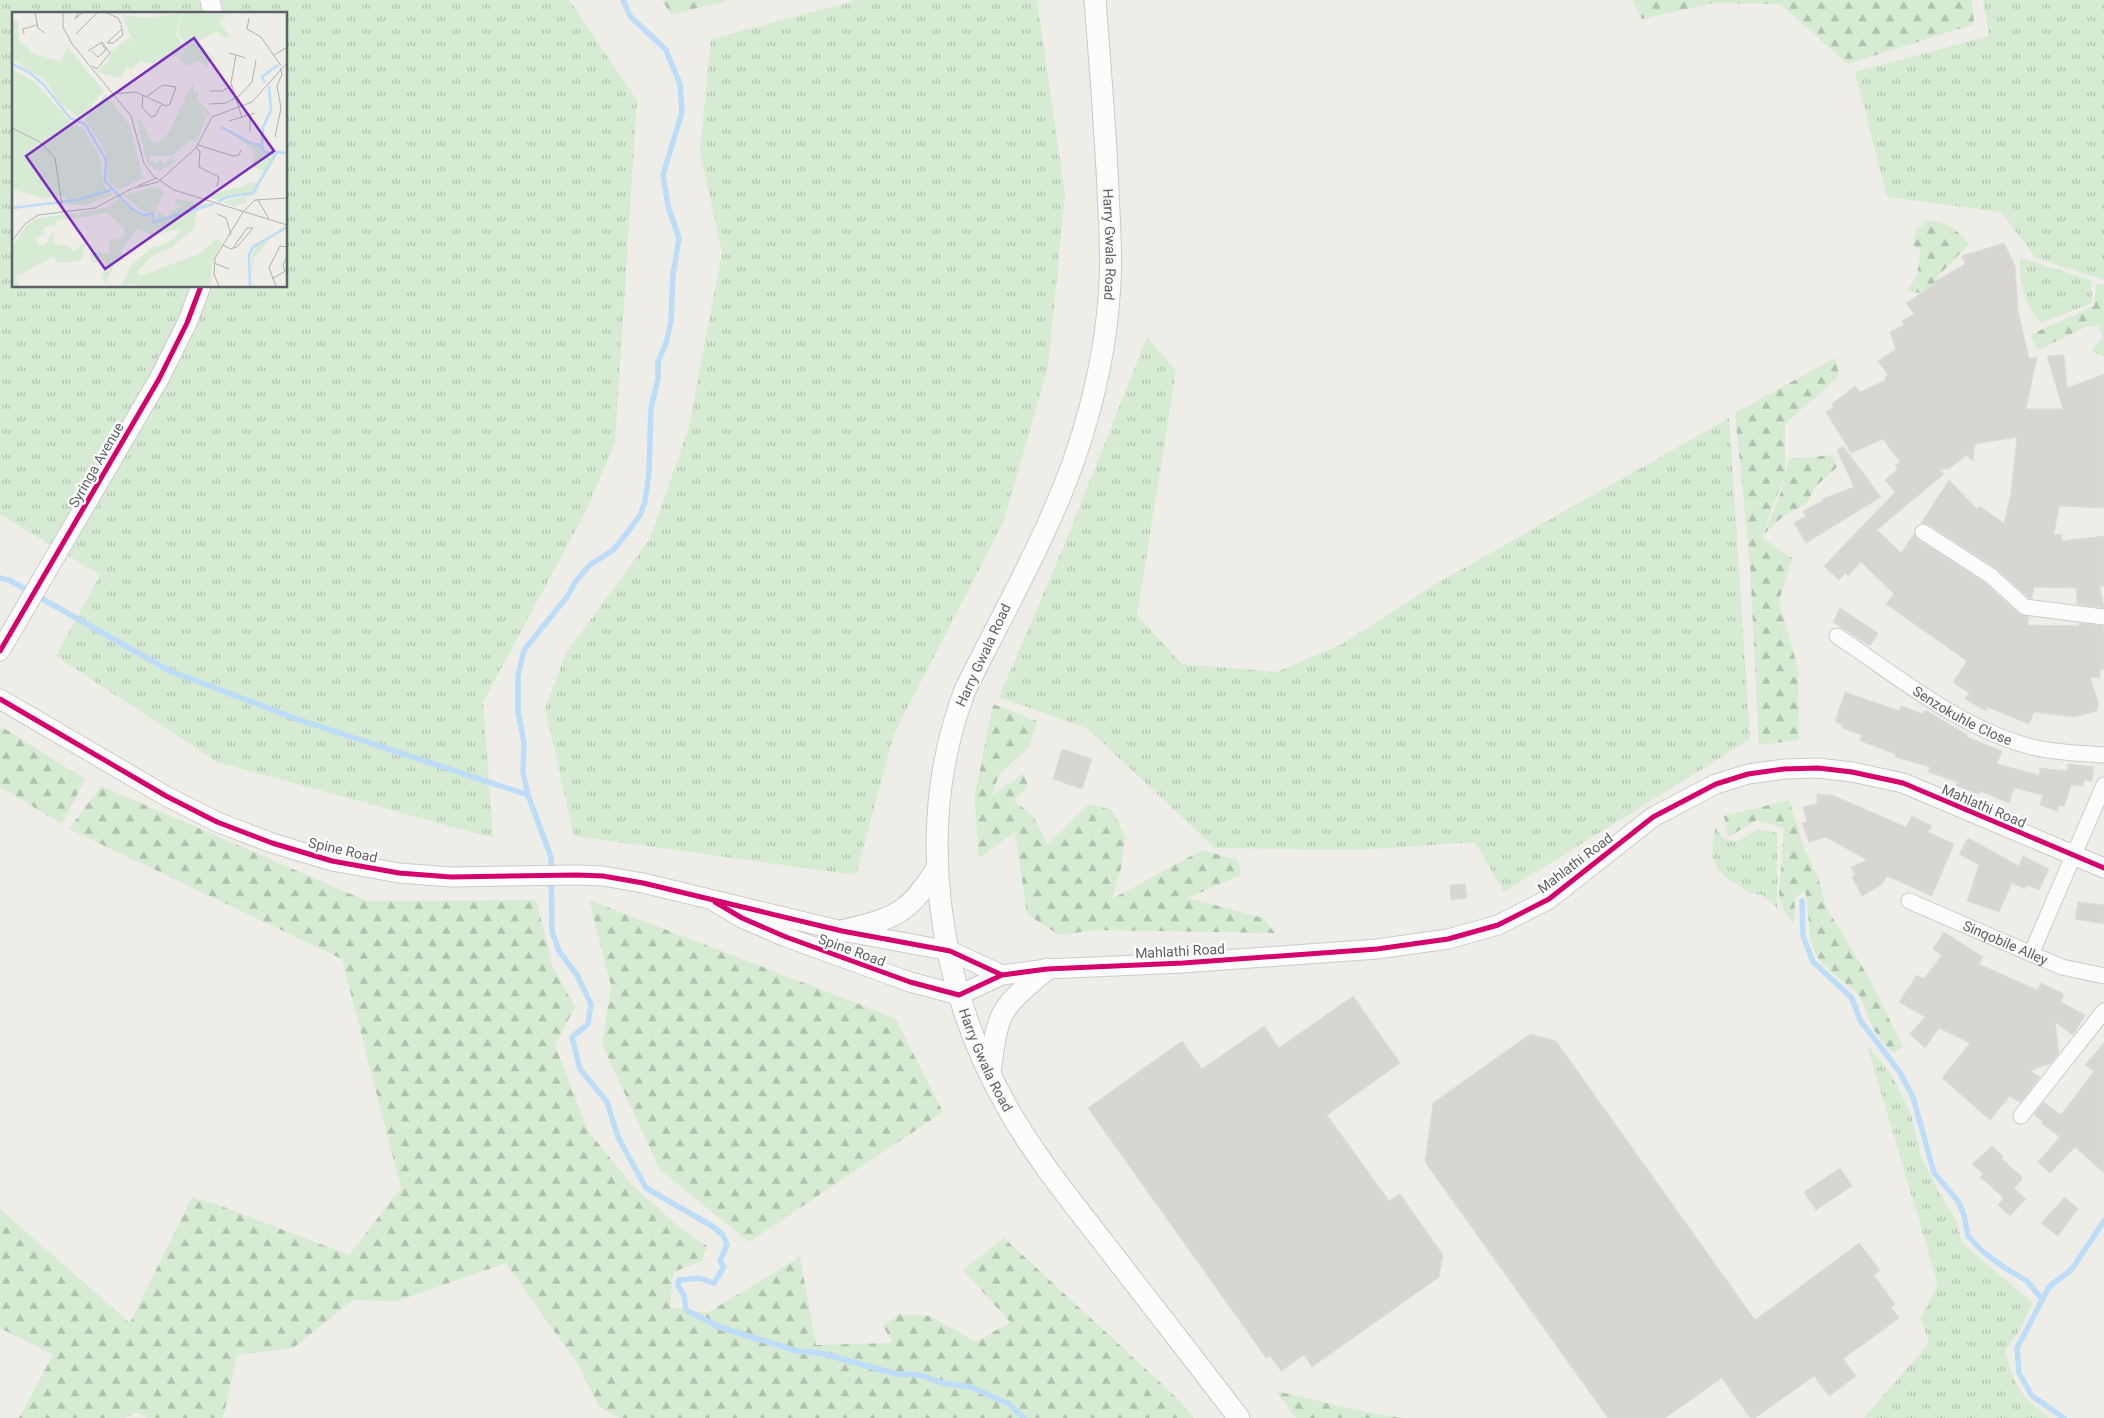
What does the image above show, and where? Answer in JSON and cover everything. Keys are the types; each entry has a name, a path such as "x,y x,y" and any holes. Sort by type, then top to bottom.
{"main road":[{"name":"Harry Gwala Road","path":"1095,0 1105,125 1110,242 1110,283 1104,336 1094,390 1075,457 1051,515 965,690 955,716 946,750 939,807 937,868 941,908 959,995 973,1036 1007,1107 1038,1158 1239,1418"},
{"path":"842,931 884,921 910,906 923,891 937,868"},
{"path":"990,1074 996,1028 1001,1013 1012,999 1046,969"}],"street":[{"name":"Syringa Avenue","path":"0,651 159,378 187,324 200,288"},
{"path":"1923,532 1992,576 2025,607 2104,617"},
{"name":"Senzokuhle Close","path":"1837,636 1948,711 1989,733 2032,748 2104,755"},
{"name":"Spine Road","path":"0,699 166,796 217,822 272,843 332,861 398,873 451,877 603,876 643,883 715,902 764,911 842,931 950,951"},
{"name":"Mahlathi Road","path":"959,995 1002,974 1046,969 1183,963 1377,949 1448,939 1470,933 1498,925 1549,899 1653,817 1692,796 1716,784 1748,774 1784,768 1818,768 1852,772 1903,783 2104,868"},
{"path":"2031,954 2104,785"},
{"name":"Sinqobile Alley","path":"1909,901 2062,968 2104,976"},
{"name":"Spine Road","path":"715,902 742,918 786,937 910,982 959,995"},
{"path":"950,951 1002,974"},
{"path":"2021,1116 2104,1011"}],"green space":[{"path":"0,0 569,0 637,100 615,442 587,509 483,702 493,838 217,762 56,656 100,575 0,514"},
{"path":"662,0 729,0 671,15"},
{"path":"858,0 1037,0 1065,195 1048,367 1003,523 894,734 856,875 574,836 545,709 566,653 650,539 689,427 722,252 700,152 711,39"},
{"path":"1633,0 1972,0 1974,24 1848,64 1780,4 1713,3 1642,19"},
{"path":"1983,0 2104,0 2104,280 2036,258 2001,212 1887,197 1855,72 1989,36"},
{"path":"1927,220 1940,222 1951,227 1969,244 1940,274 1928,294 1907,291 1917,276 1921,250 1913,245 1916,231"},
{"path":"2020,258 2091,280 2092,303 2040,323 2026,300 2020,277"},
{"path":"2096,284 2104,285 2104,357 2091,350 2103,337 2098,326 2088,326 2038,350 2030,335 2094,306"},
{"path":"1147,337 1176,371 1137,615 1182,664 1277,672 1342,644 1434,585 1729,418 1750,739 1504,892 1475,842 1359,850 1215,848 1088,729 999,697 1066,541"},
{"path":"1835,358 1839,376 1785,424 1785,475 1761,537 1792,558 1779,601 1798,669 1799,740 1759,745 1750,564 1735,413"},
{"path":"1833,455 1837,467 1815,487 1807,503 1781,518 1764,534 1781,492 1789,459"},
{"path":"993,704 1037,721 1029,747 999,774 992,795 1023,774 1028,785 1014,801 1033,816 1047,844 1089,804 1112,810 1125,836 1121,868 1112,899 1202,850 1238,860 1241,875 1188,898 1263,918 1275,933 1096,930 1059,935 1027,914 1015,832 978,858 975,795"},
{"path":"0,726 85,779 62,824 0,787"},
{"path":"101,786 367,901 536,900 553,967 575,1007 555,1045 588,1131 633,1186 678,1226 707,1246 702,1261 673,1272 670,1307 707,1313 800,1257 816,1345 893,1343 883,1326 899,1314 930,1316 976,1342 1010,1322 963,1270 1004,1238 1179,1400 1193,1418 620,1418 599,1407 579,1366 506,1263 397,1301 353,1300 293,1348 237,1355 223,1418 148,1418 136,1412 125,1418 19,1418 53,1355 0,1328 0,1209 130,1323 192,1197 221,1206 349,1255 401,1188 342,959 69,829"},
{"path":"1789,800 1805,851 1818,877 1826,907 1869,978 1903,1047 1893,1053 1874,1030 1858,994 1821,962 1813,948 1805,891 1795,897 1794,924 1785,913 1779,897 1784,828 1757,820 1728,837 1724,816"},
{"path":"1715,827 1723,838 1736,842 1758,829 1777,833 1777,908 1762,895 1750,892 1730,880 1718,868 1714,862 1713,855"},
{"path":"589,900 895,1018 943,1112 749,1242 660,1170 602,1044 611,986"},
{"path":"1867,1045 1892,1075 1911,1115 1921,1157 1956,1220 1962,1243 2033,1303 2020,1330 2005,1350 2015,1381 2020,1389 2031,1403 2049,1418 1864,1418 1929,1343 1921,1318 1938,1284"},
{"path":"1276,1391 1365,1412 1402,1418 1296,1418"}],"building":[{"path":"2004,243 2015,266 2018,311 2029,358 2037,357 2026,409 2063,409 2047,356 2064,355 2067,388 2104,374 2104,508 2059,506 2054,534 2062,535 2061,541 2104,536 2104,586 2100,586 2104,608 2077,604 2076,588 2034,587 2032,598 2029,598 1996,568 1928,524 1921,523 1949,480 1977,509 1979,506 2004,523 2011,494 2017,437 1975,444 1973,461 1966,455 1949,469 1938,469 1944,474 1877,530 1901,553 1914,534 1918,540 1985,583 2019,614 2029,617 2027,625 2079,626 2079,623 2104,626 2104,669 2100,669 2100,678 2090,677 2098,702 2097,711 2074,717 2034,712 2029,724 1987,707 1986,711 1965,699 1969,693 1953,682 1967,661 1886,604 1894,594 1861,562 1848,576 1845,573 1839,580 1824,566 1895,492 1885,480 1898,469 1895,465 1900,462 1883,439 1851,453 1826,412 1834,407 1832,404 1855,386 1860,392 1886,380 1885,377 1888,375 1878,361 1896,349 1890,332 1904,325 1902,321 1914,314 1906,303 1935,284 1934,282 1965,264 1962,256"},
{"path":"1843,446 1881,497 1806,543 1794,523 1806,516 1803,511 1822,501 1822,499 1854,487 1837,450"},
{"path":"1840,608 1878,633 1870,646 1833,622"},
{"path":"1845,692 1899,711 1901,706 1923,714 1925,710 1968,735 1967,737 2002,751 1997,764 2039,775 2040,768 2067,771 2068,764 2094,767 2092,781 2084,780 2083,786 2071,785 2064,807 2059,805 2057,811 2040,805 2043,795 2014,788 2009,803 1980,791 1979,794 1956,786 1958,782 1928,772 1930,767 1895,757 1896,754 1860,741 1862,735 1842,728 1843,725 1835,722"},
{"path":"1062,749 1092,759 1082,789 1053,779"},
{"path":"1817,794 1832,795 1906,827 1912,816 1932,826 1928,832 1954,844 1932,896 1887,876 1881,885 1862,896 1852,877 1855,875 1851,867 1867,860 1826,837 1809,842 1802,823 1807,822 1803,807 1817,804"},
{"path":"1968,838 2019,866 2023,856 2049,869 2039,890 2027,885 2025,889 2012,883 1999,912 1967,901 1979,865 1959,854"},
{"path":"1465,884 1467,898 1451,900 1450,885"},
{"path":"2078,902 2104,905 2104,924 2075,919"},
{"path":"1944,932 1983,957 1979,964 2037,990 2041,983 2064,994 2061,1002 2085,1015 2073,1035 2055,1022 2059,1053 2051,1063 2030,1071 2040,1077 2020,1103 2010,1096 1990,1120 1942,1078 1970,1043 1939,1028 1925,1048 1910,1034 1925,1017 1899,1002 1917,975 1924,979 1942,955 1933,949"},
{"path":"1353,996 1400,1063 1327,1115 1389,1201 1400,1194 1443,1255 1439,1277 1312,1367 1304,1355 1281,1371 1270,1356 1266,1358 1088,1108 1182,1041 1202,1069 1264,1026 1279,1048"},
{"path":"1530,1034 1556,1041 1755,1320 1859,1243 1880,1270 1874,1275 1895,1304 1891,1307 1899,1318 1843,1359 1856,1376 1829,1396 1814,1376 1755,1418 1750,1418 1722,1378 1665,1418 1608,1418 1425,1162 1433,1103"},
{"path":"2104,1043 2104,1173 2075,1147 2050,1173 2038,1162 2060,1137 2041,1123 2043,1122 2034,1114 2044,1102 2061,1115 2094,1071 2085,1065"},
{"path":"1992,1146 2003,1156 2001,1158 2023,1178 2014,1188 2026,1199 2010,1216 1998,1205 2004,1198 1980,1177 1983,1174 1972,1164"},
{"path":"1840,1168 1852,1186 1816,1210 1804,1192"},
{"path":"2065,1197 2078,1209 2058,1236 2041,1223"}],"waterway":[{"path":"623,0 630,16 666,50 680,84 682,112 663,175 668,206 679,238 673,275 671,321 666,343 658,362 658,379 651,408 649,473 645,502 640,515 627,533 613,550 590,565 524,650 518,676 518,712 524,743 523,772 528,795 551,857 552,931 559,951 577,975 591,1004 588,1024 572,1037 580,1069 607,1102 618,1137 646,1188 712,1226 723,1235 727,1245 720,1261 724,1267 714,1283 699,1278 679,1280 678,1286 684,1295 686,1310 719,1327 797,1351 820,1353 897,1374 920,1375 943,1383 971,1387 1009,1404 1024,1418"},
{"path":"0,578 9,580 170,671 297,719 528,795"},
{"path":"1802,901 1803,936 1813,962 1852,998 1860,1020 1899,1071 1913,1097 1934,1173 1958,1201 1964,1215 1968,1236 1981,1250 2005,1268 2027,1281 2042,1299"},
{"path":"2064,1418 2032,1396 2019,1373 2017,1348 2049,1287 2072,1269 2104,1221"}],"cycle path":[{"path":"0,651 159,379 187,323 200,288"},
{"path":"0,699 166,796 217,822 272,843 332,861 399,873 451,877 603,876 643,883 842,931 950,951 1002,975"},
{"path":"715,902 742,918 786,937 910,982 959,995 1002,975 1047,969 1183,963 1377,949 1448,939 1498,925 1549,899 1653,817 1716,784 1748,774 1784,769 1818,768 1852,772 1903,783 2104,868"}]}
